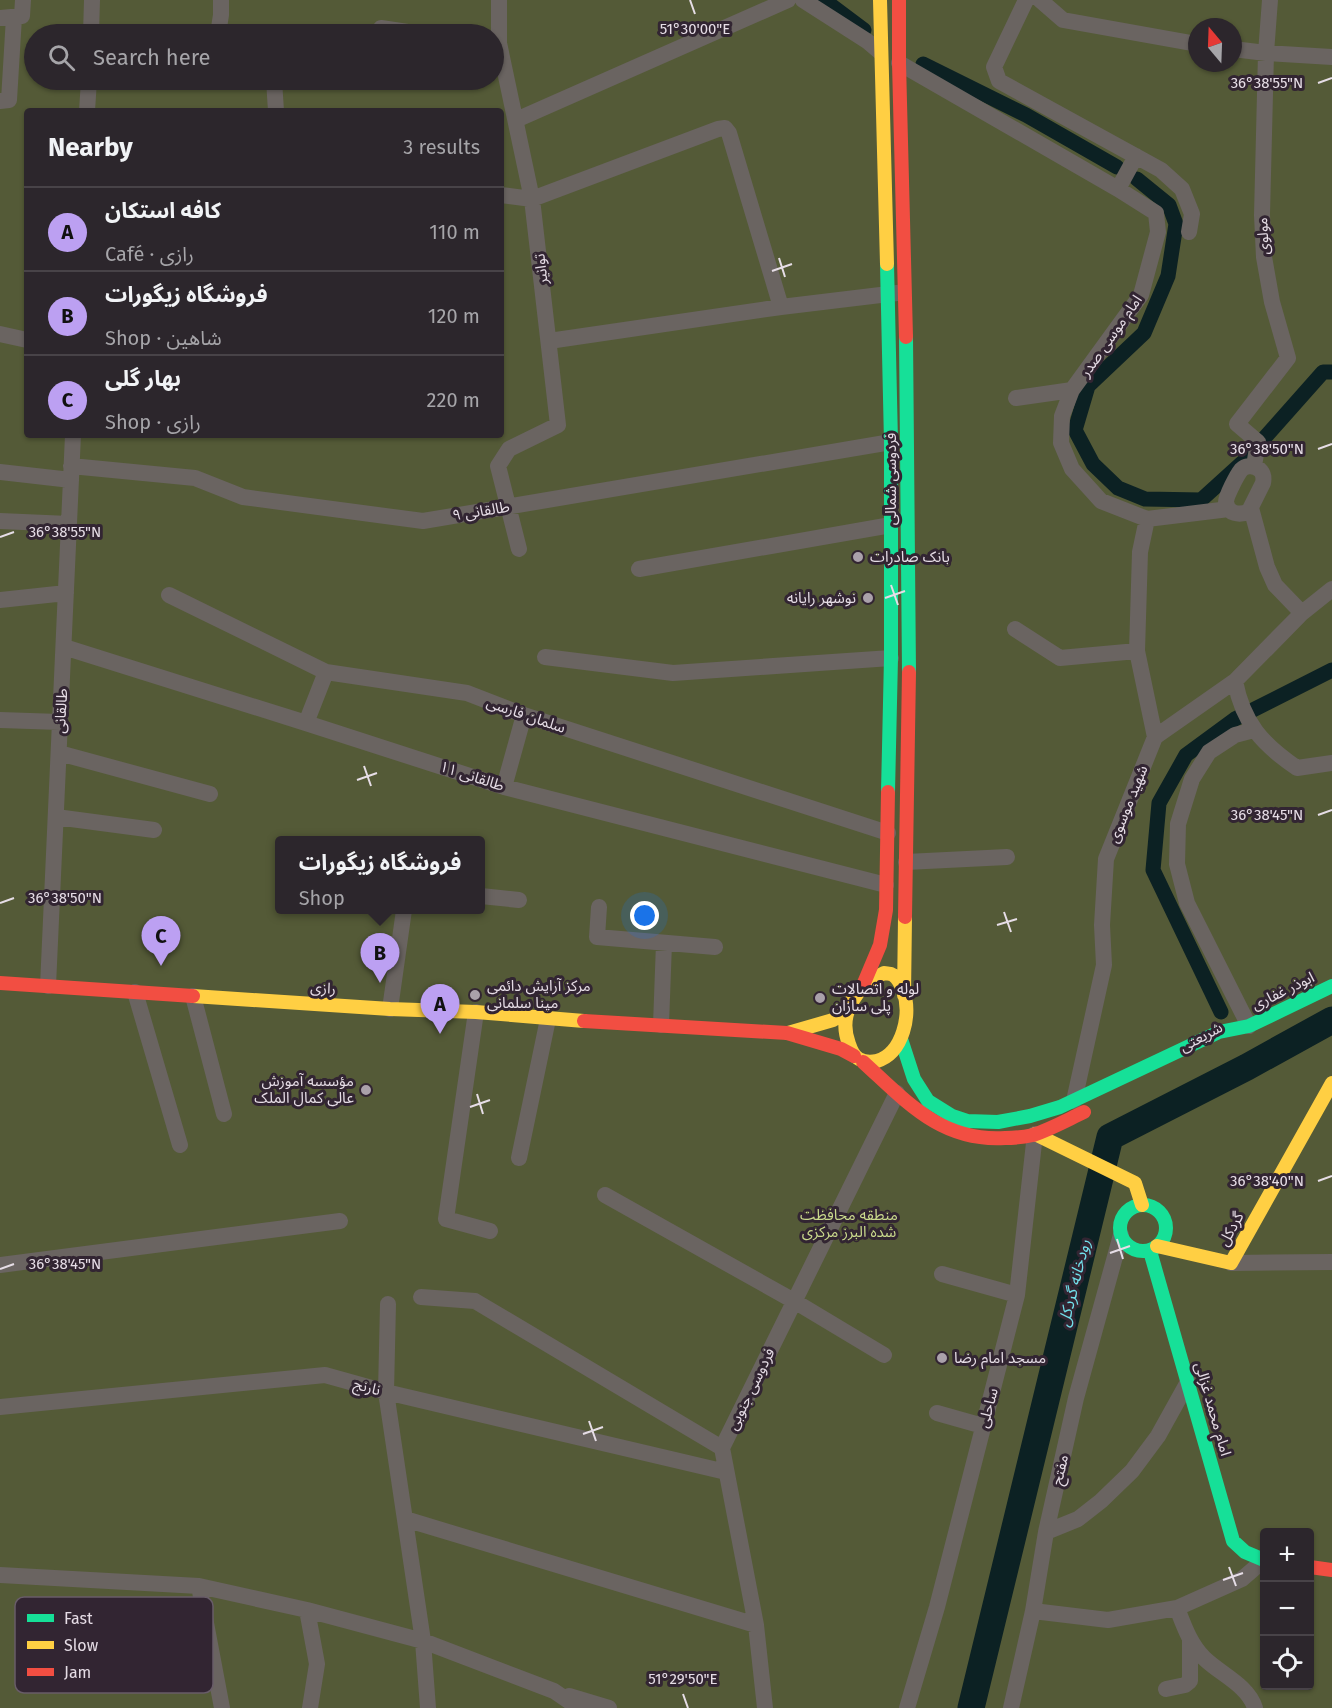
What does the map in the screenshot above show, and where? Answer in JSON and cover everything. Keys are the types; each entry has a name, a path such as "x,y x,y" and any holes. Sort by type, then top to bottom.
{"street":[{"path":"0,101 9,100 7,17 22,16 23,0"},
{"path":"91,24 92,0"},
{"path":"220,24 221,0"},
{"name":"توانیر","path":"497,24 499,0"},
{"path":"516,120 788,0"},
{"path":"803,0 880,51"},
{"name":"فردوسی شمالی","path":"860,988 880,945 886,910 888,833 891,442 880,0"},
{"name":"فردوسی شمالی","path":"899,0 906,293 909,729 904,994"},
{"path":"1026,0 994,67 999,81 1161,170 1182,189 1192,214 1189,232"},
{"path":"1040,0 1063,20 1188,42"},
{"name":"مولوی","path":"1254,466 1258,442 1237,424 1288,358 1272,302 1264,257 1262,215 1266,54 1270,0"},
{"path":"1242,50 1266,54 1332,57"},
{"name":"امام موسی صدر","path":"899,63 1156,213 1158,232 1141,295 1072,390 1062,416 1061,443 1072,469 1101,501 1147,519 1229,509 1232,513 1241,514 1251,508"},
{"name":"توانیر","path":"504,74 532,199 558,425 509,448 498,466 508,507"},
{"path":"87,108 88,90"},
{"path":"275,90 276,108"},
{"path":"504,195 532,199 725,128 729,133 781,307"},
{"path":"1118,189 1136,156"},
{"path":"549,341 781,307 906,293"},
{"path":"0,334 24,339"},
{"path":"1016,398 1072,390"},
{"name":"طالقانی","path":"48,986 73,438"},
{"name":"طالقانی ۹","path":"0,472 195,478 243,497 423,521 891,442"},
{"path":"1229,509 1227,497 1239,473 1245,467 1254,466 1261,471 1264,479 1251,508 1267,567 1275,585 1302,613"},
{"path":"508,507 519,549"},
{"path":"1147,519 1140,552 1137,651 1155,737 1236,689 1302,613 1332,589"},
{"path":"0,521 69,524"},
{"path":"639,570 891,525"},
{"path":"0,600 66,593"},
{"name":"سلمان فارسی","path":"169,595 326,672 466,693 524,715 888,833"},
{"path":"1015,629 1060,658 1137,651"},
{"name":"طالقانی ۱۱","path":"64,647 504,787 886,885"},
{"path":"545,657 673,673 891,658"},
{"path":"306,723 326,672"},
{"path":"1236,689 1252,726 1277,755 1297,768 1332,762"},
{"path":"504,787 524,715"},
{"path":"0,720 60,722"},
{"path":"1249,1026 1187,903 1177,864 1178,824 1192,779 1209,752 1252,726"},
{"name":"شهید موسوی","path":"1074,1101 1104,965 1102,925 1106,859 1155,737"},
{"path":"59,753 210,794"},
{"path":"56,817 154,830"},
{"path":"906,862 1007,857"},
{"path":"485,897 519,900"},
{"path":"599,907 597,938 715,947"},
{"path":"390,1009 403,914"},
{"path":"661,1025 664,943"},
{"path":"884,973 892,975 900,983 907,1008 901,1039 896,1048 876,1062 859,1059 832,1046 787,1033 817,1026 845,1013 860,988 874,976 884,973"},
{"name":"رازی","path":"0,983 787,1033"},
{"name":"ابوذر غفاری","path":"1249,1026 1332,986"},
{"path":"860,988 850,1005 846,1020 845,1033 848,1044 859,1059 920,1114 942,1127 967,1137 994,1140 1035,1134 1095,1107"},
{"path":"135,992 180,1145"},
{"path":"193,996 224,1114"},
{"path":"476,1012 446,1219 490,1230"},
{"path":"519,1158 548,1019"},
{"name":"شریعتی","path":"1225,1046 1249,1026"},
{"name":"شریعتی","path":"901,1039 915,1079 927,1100 963,1121 1007,1122 1040,1114 1074,1101 1219,1032 1249,1026"},
{"name":"گردکل","path":"1154,1248 1231,1263 1332,1083"},
{"name":"فردوسی جنوبی","path":"765,1708 756,1625 722,1448 897,1093"},
{"path":"1035,1134 1135,1183 1142,1205"},
{"name":"ساحلی","path":"907,1708 937,1607 1017,1295 1035,1134"},
{"path":"605,1195 794,1301 884,1355"},
{"path":"1142,1205 1158,1210 1164,1217 1166,1225 1166,1234 1162,1241 1154,1248 1143,1252 1130,1247 1124,1241 1120,1226 1127,1212 1142,1205"},
{"path":"0,1265 340,1221"},
{"name":"مفتح","path":"1011,1708 1033,1611 1046,1532 1076,1398 1121,1235"},
{"name":"امام محمد غزالی","path":"1154,1248 1188,1382 1233,1541 1245,1552 1260,1558"},
{"path":"1231,1263 1332,1262"},
{"path":"942,1274 1017,1295"},
{"path":"421,1297 475,1301 722,1448"},
{"path":"388,1304 386,1392 423,1641 428,1708"},
{"name":"نارنج","path":"0,1407 325,1375 386,1392 726,1472"},
{"path":"1046,1532 1078,1519 1101,1501 1132,1471 1158,1436 1188,1382"},
{"path":"936,1413 983,1426"},
{"path":"405,1519 756,1625"},
{"path":"1033,1611 1108,1620 1177,1608 1242,1579 1260,1563"},
{"path":"1314,1568 1332,1570"},
{"path":"0,1575 199,1586 307,1610 423,1641 554,1691 609,1708"},
{"path":"199,1586 201,1597"},
{"path":"1177,1608 1190,1641 1204,1658 1248,1694 1255,1708"},
{"path":"307,1610 317,1664 310,1708"},
{"path":"1166,1689 1185,1685 1190,1681 1190,1641"},
{"path":"213,1660 222,1708"},
{"path":"554,1691 579,1708"}],"green space":[{"name":"منطقه محافظت شده البرز مرکزی","path":"0,0 1332,0 1332,1708 0,1708"}],"waterway":[{"path":"824,0 864,30"},
{"path":"923,64 1026,115 1117,167"},
{"path":"1137,179 1169,205 1176,224 1168,276 1144,333 1088,386 1075,430 1093,464 1118,488 1145,499 1201,500 1244,461 1323,372 1332,372"},
{"path":"1221,1012 1153,870 1159,803 1186,755 1235,719 1332,670"},
{"name":"رودخانه گردکل","path":"971,1708 1110,1137 1247,1067 1332,1020"}],"traffic: fast":[{"path":"887,264 891,442 891,658 888,792"},
{"path":"906,337 909,672"},
{"path":"901,1039 914,1079 928,1101 952,1116 967,1121 998,1122 1060,1107 1219,1032 1249,1026 1332,986"},
{"path":"1143,1205 1159,1212 1166,1228 1159,1244 1143,1251 1127,1244 1120,1228 1127,1212 1143,1205"},
{"path":"1150,1251 1233,1541 1245,1552 1260,1558"}],"traffic: slow":[{"path":"880,0 887,264"},
{"path":"904,995 905,917"},
{"path":"884,973 895,976 903,990 906,1000 906,1021 899,1041 886,1057 877,1061 863,1061 851,1051 846,1033 848,1011 865,985 884,973"},
{"path":"193,996 390,1009 476,1012 584,1021"},
{"path":"788,1033 833,1020 845,1013 852,1000"},
{"path":"1157,1246 1231,1263 1332,1083"},
{"path":"1035,1134 1135,1183 1142,1205"}],"traffic: jam":[{"path":"899,0 906,337"},
{"path":"905,917 909,672"},
{"path":"864,983 880,945 886,910 888,792"},
{"path":"0,983 193,996"},
{"path":"584,1021 787,1033 841,1049 854,1056"},
{"path":"863,1062 910,1105 927,1116 944,1126 982,1138 1030,1136 1084,1112"},
{"path":"1314,1568 1332,1570"}],"place":[{"name":"بانک صادرات","path":"858,557"},
{"name":"نوشهر رایانه","path":"868,598"},
{"name":"بهار گلی","path":"161,966"},
{"name":"فروشگاه زیگورات","path":"380,983"},
{"name":"مرکز آرایش دائمی مینا سلمانی","path":"475,995"},
{"name":"لوله و اتصالات پلی سازان","path":"820,998"},
{"name":"کافه استکان","path":"440,1034"},
{"name":"مؤسسه آموزش عالی کمال الملک","path":"366,1090"},
{"name":"مسجد امام رضا","path":"942,1358"}]}
